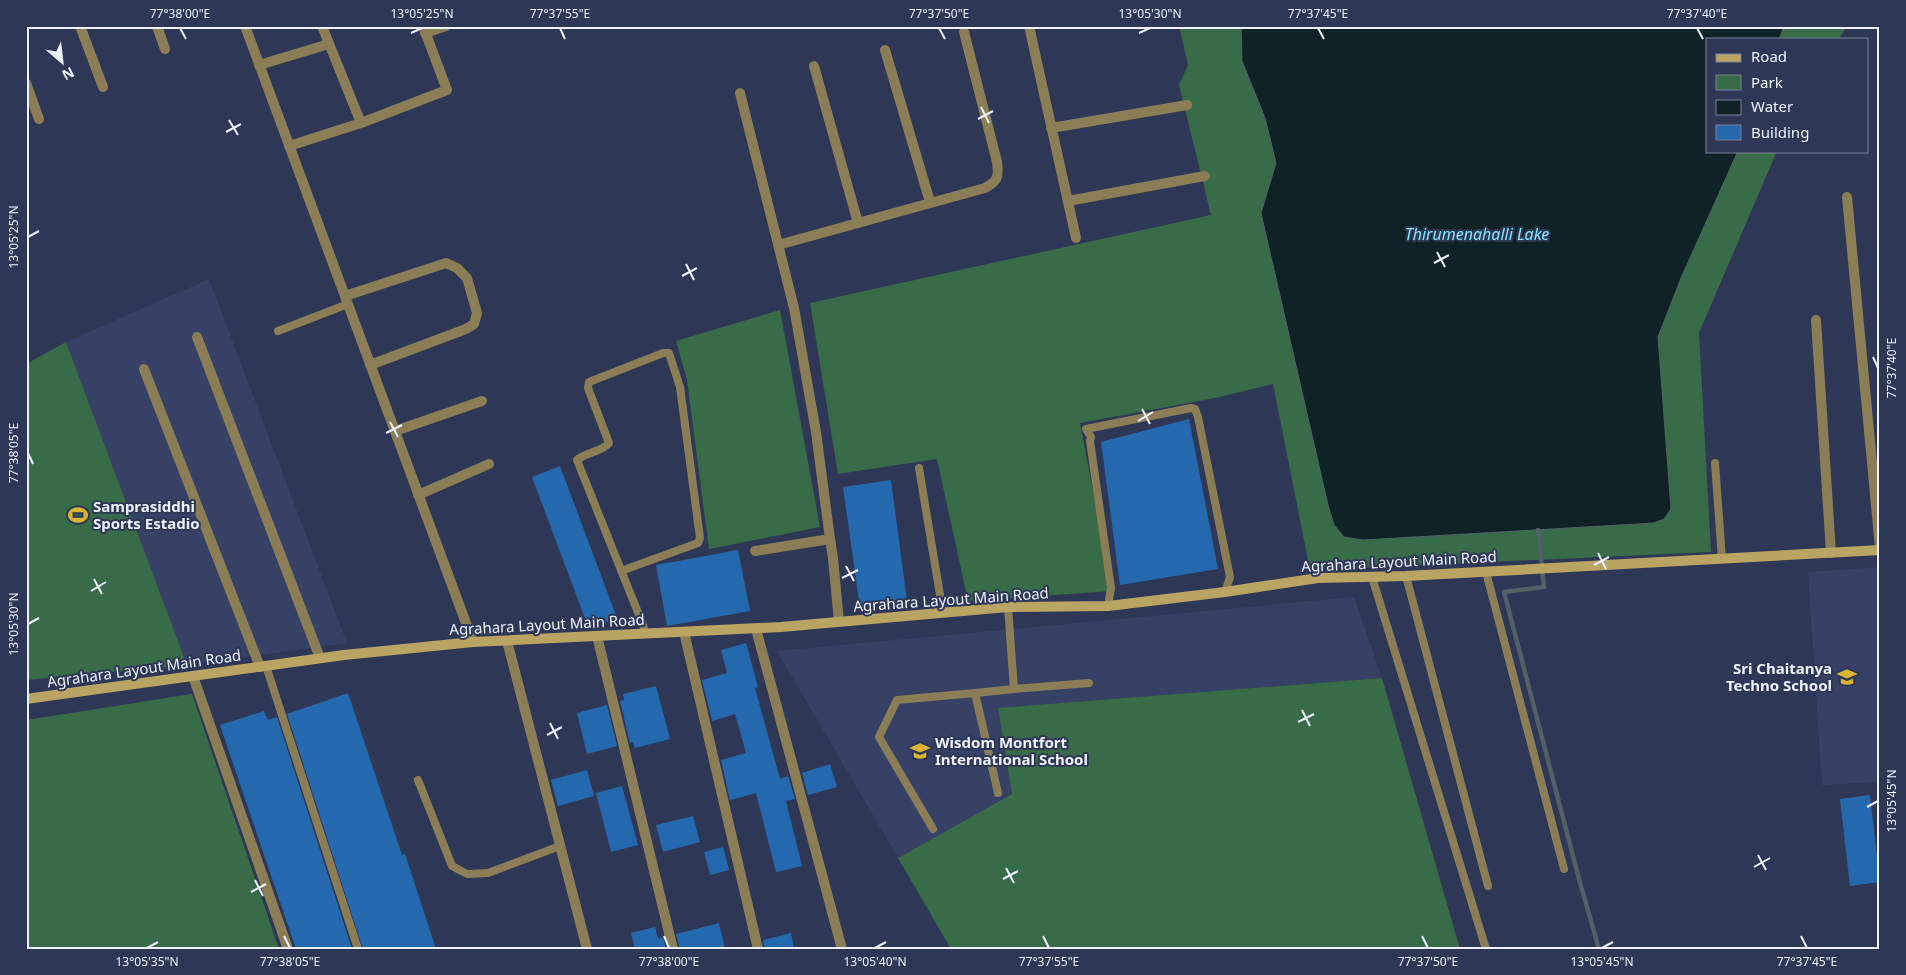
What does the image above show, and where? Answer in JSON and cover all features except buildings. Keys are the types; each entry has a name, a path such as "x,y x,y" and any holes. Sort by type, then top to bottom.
{"street":[{"path":"80,26 103,87"},
{"path":"157,26 165,49"},
{"path":"245,26 473,642"},
{"path":"322,26 361,123"},
{"path":"289,146 361,123 447,90 424,30 446,26"},
{"path":"1028,26 1076,238"},
{"path":"778,245 994,184 999,174 964,32"},
{"path":"259,64 330,44"},
{"path":"885,50 930,202"},
{"path":"814,66 858,222"},
{"path":"26,83 38,119"},
{"path":"740,93 794,308 816,432 833,558 839,622"},
{"path":"1051,128 1187,105"},
{"path":"1068,200 1206,176"},
{"path":"1847,197 1880,549"},
{"path":"346,300 446,263 457,268 467,278 477,313 474,324 466,329 370,365"},
{"path":"1816,320 1831,553"},
{"path":"197,337 320,658"},
{"path":"144,369 263,667"},
{"path":"394,431 482,401"},
{"path":"418,495 489,464"},
{"path":"755,551 830,539"},
{"name":"Agrahara Layout Main Road","path":"26,699 320,658 473,642 756,628 1008,607 1108,606 1225,592 1318,578 1486,572 1880,549"},
{"path":"756,628 842,949"},
{"path":"684,632 758,949"},
{"path":"597,636 673,949"},
{"path":"507,641 587,949"},
{"path":"193,676 288,949"}],"lane":[{"path":"278,331 346,300"},
{"path":"621,571 698,543 700,538 680,387 669,353 664,353 588,382 588,388 610,443 607,446 582,455 577,460 621,571 646,634"},
{"path":"1108,606 1111,588 1090,441 1091,437 1086,429 1191,408 1195,410 1198,417 1230,577 1225,592"},
{"path":"1715,463 1722,559"},
{"path":"919,468 943,613"},
{"path":"1486,572 1564,869"},
{"path":"1406,576 1488,886"},
{"path":"1372,577 1486,949"},
{"path":"1008,607 1014,689"},
{"path":"263,667 358,949"},
{"path":"933,829 879,737 897,700 1089,683"},
{"path":"975,693 998,793"},
{"path":"418,780 452,866 467,874 488,873 560,846"}],"shaded area":[{"path":"209,279 347,643 187,665 66,342"},
{"name":"Sri Chaitanya Techno School","path":"1880,567 1880,782 1822,785 1808,572"},
{"name":"Wisdom Montfort International School","path":"1354,597 1382,678 998,708 1012,794 898,858 777,651"}],"green space":[{"path":"1179,26 1847,26 1840,38 1706,38 1706,152 1777,152 1699,333 1711,552 1310,570 1273,384 1215,398 1080,423 1112,591 968,601 937,459 838,474 810,303 1211,215 1179,85 1188,65"},
{"path":"780,310 820,527 709,549 687,380 676,341"},
{"name":"Samprasiddhi Sports Estadio","path":"66,342 187,665 26,680 26,364"},
{"path":"1382,678 1460,949 951,949 898,858 1012,794 998,708"},
{"path":"192,694 279,949 26,949 26,720"}],"water":[{"name":"Thirumenahalli Lake","path":"1241,26 1784,26 1779,38 1706,38 1706,152 1738,152 1681,278 1658,337 1671,509 1664,519 1654,523 1363,540 1344,537 1334,525 1328,505 1261,213 1276,163 1265,118 1242,61"}],"waterway":[{"path":"1538,530 1544,587 1504,592 1599,949"}],"place":[{"name":"Samprasiddhi Sports Estadio","path":"78,515"},
{"name":"Sri Chaitanya Techno School","path":"1847,677"},
{"name":"Wisdom Montfort International School","path":"920,751"}]}
